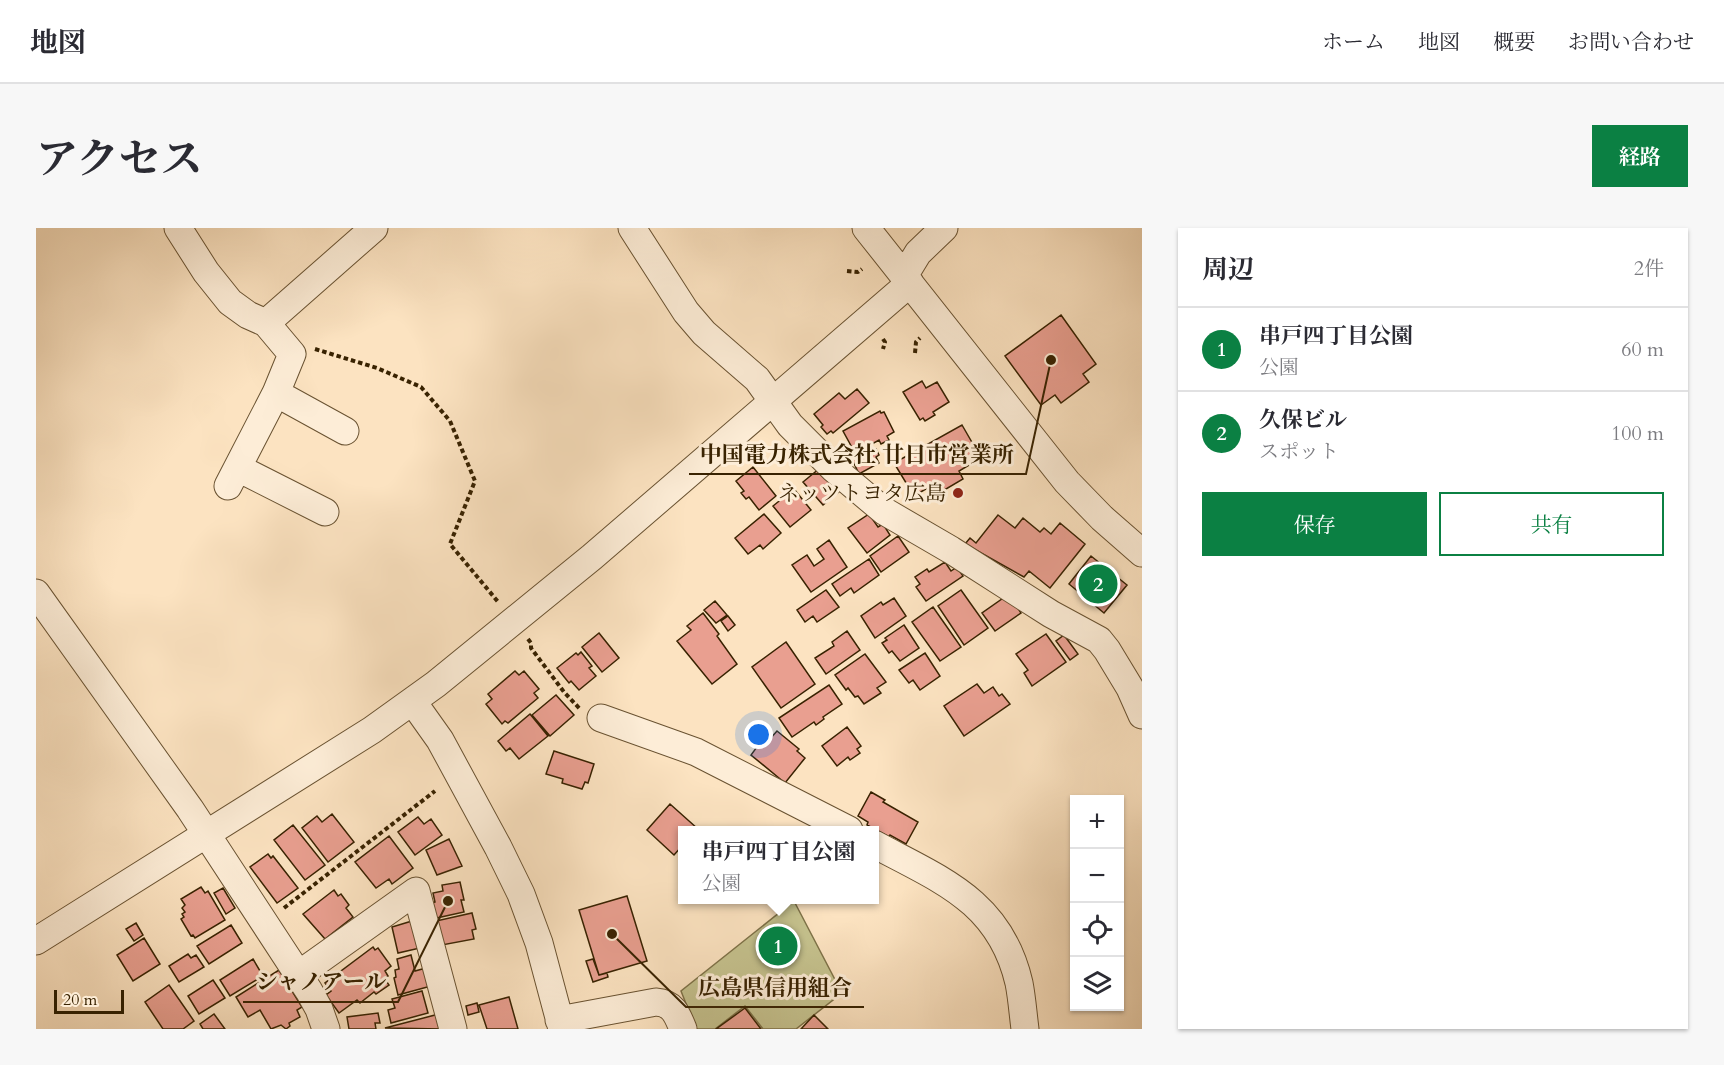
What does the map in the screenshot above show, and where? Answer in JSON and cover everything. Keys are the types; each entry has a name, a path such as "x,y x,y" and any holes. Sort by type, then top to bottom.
{"street":[{"path":"178,228 206,272 230,302 248,315 266,323 292,354 276,393 233,477 325,512"},
{"path":"266,323 374,228"},
{"path":"632,228 686,312 704,333 750,371 790,425 834,470 877,506 1051,614 1099,640 1130,688 1142,715"},
{"path":"866,228 1067,482 1102,518 1142,553"},
{"path":"36,942 413,702 592,557 773,403 907,279 918,253 944,228"},
{"path":"276,393 345,431"},
{"path":"36,593 206,833 319,1009 320,1026"},
{"path":"413,702 440,740 521,894 539,943 561,1025 664,1002 672,1006 683,1029"},
{"path":"601,718 696,752 839,826"},
{"path":"879,847 957,889 985,914 998,931 1014,966 1019,984 1025,1029"},
{"path":"298,975 416,891 453,1029"}],"path":[{"path":"847,271 858,272 862,268"},
{"path":"882,338 885,342 883,350"},
{"path":"915,353 916,342 920,338"},
{"path":"292,354 310,348 377,368 421,387 450,421 475,481 450,544 501,606"},
{"path":"526,637 531,643 531,648 564,692 583,712 601,718"},
{"path":"265,923 435,791"}],"shaded area":[{"path":"790,904 796,904 842,993 796,1029 763,1029 745,1006 715,1029 696,1029 681,991"}],"building":[{"path":"1061,315 1096,364 1083,374 1089,382 1061,403 1055,395 1041,405 1005,356"},
{"path":"922,381 926,388 937,382 949,402 933,412 935,415 925,421 923,418 920,420 903,392"},
{"path":"857,389 869,403 833,433 831,431 827,434 814,414 839,393 845,399"},
{"path":"880,411 884,412 894,432 887,436 889,440 881,444 879,440 870,445 879,455 876,457 879,463 859,474 850,455 855,453 843,431"},
{"path":"962,425 981,458 959,471 963,479 941,492 936,483 914,496 894,463"},
{"path":"753,467 776,496 759,510 749,497 746,499 741,493 744,491 736,481"},
{"path":"820,468 840,491 823,505 803,482"},
{"path":"794,489 811,510 790,527 773,506"},
{"path":"764,514 781,533 763,549 760,545 748,554 735,538"},
{"path":"869,514 878,527 883,524 890,535 867,553 848,528"},
{"path":"998,515 1015,528 1023,518 1040,532 1044,528 1051,534 1060,523 1085,544 1050,588 1029,571 1024,577 965,544 970,538 976,543"},
{"path":"898,536 909,552 881,572 870,556"},
{"path":"829,540 847,567 811,592 792,565 807,555 814,566 824,559 817,549"},
{"path":"1091,556 1127,585 1104,613 1069,584"},
{"path":"869,559 879,575 854,593 851,588 840,596 832,584"},
{"path":"945,562 951,571 957,567 963,576 926,601 916,587 920,584 915,577"},
{"path":"826,590 839,607 817,622 813,616 805,622 797,610"},
{"path":"961,590 988,628 964,645 938,606"},
{"path":"1009,594 1021,613 995,631 982,613"},
{"path":"894,598 906,616 875,638 861,616 881,602 883,605"},
{"path":"715,601 727,615 716,623 704,610"},
{"path":"933,607 961,647 940,661 912,622"},
{"path":"703,613 737,664 712,684 677,641 691,630 687,626"},
{"path":"728,616 735,625 728,631 721,621"},
{"path":"904,625 919,648 900,661 892,651 889,653 882,643 887,640 885,638"},
{"path":"847,631 860,650 826,674 815,658 834,646 832,642"},
{"path":"599,633 619,658 602,672 582,647"},
{"path":"1046,634 1066,662 1032,686 1024,673 1028,670 1016,654"},
{"path":"1064,635 1078,654 1070,660 1056,641"},
{"path":"786,642 815,684 781,708 752,667"},
{"path":"581,652 592,666 589,668 596,676 579,690 571,681 569,683 557,668 576,653 578,655"},
{"path":"925,653 940,676 920,690 913,680 909,683 899,670"},
{"path":"865,654 886,682 877,688 881,693 864,704 848,688 846,690 835,675"},
{"path":"515,671 519,675 524,671 539,689 534,693 538,698 508,723 505,721 502,724 486,704 492,699 488,694"},
{"path":"977,684 984,693 993,687 999,696 1002,694 1010,704 964,736 944,706"},
{"path":"829,685 842,704 823,717 824,719 816,725 814,722 792,737 779,718"},
{"path":"556,695 574,715 550,736 532,715"},
{"path":"530,714 548,736 519,759 510,748 506,751 498,741"},
{"path":"847,727 861,746 857,749 860,753 850,760 848,757 837,766 822,746"},
{"path":"777,731 799,749 797,751 805,758 785,783 751,755 765,736 769,740"},
{"path":"554,751 594,764 588,783 585,782 582,789 562,783 563,779 546,774"},
{"path":"871,792 885,800 883,802 918,822 906,844 879,832 879,826 867,825 868,822 858,816"},
{"path":"670,804 695,826 678,826 678,850 674,855 647,830"},
{"path":"332,814 354,842 328,862 302,828 317,816 322,822"},
{"path":"418,817 424,824 431,819 442,835 415,855 398,832"},
{"path":"293,825 325,865 305,880 274,840"},
{"path":"389,836 413,868 392,884 389,879 376,888 355,862"},
{"path":"449,839 462,866 437,875 426,850"},
{"path":"268,854 271,858 273,856 298,888 277,903 250,867"},
{"path":"460,882 464,912 432,919 429,904 435,902 433,893 443,891 442,885"},
{"path":"201,887 205,893 208,891 225,920 195,938 191,936 181,919 184,917 182,914 185,912 182,908 185,905 181,899"},
{"path":"223,888 235,908 226,914 214,893"},
{"path":"334,890 338,896 341,894 349,905 346,908 353,917 325,939 303,914"},
{"path":"627,896 647,961 599,975 579,910"},
{"path":"472,913 476,929 472,930 474,939 442,945 436,921"},
{"path":"412,921 420,948 398,953 392,927"},
{"path":"136,923 143,935 134,941 126,929"},
{"path":"231,925 242,943 209,964 197,946"},
{"path":"144,938 160,964 133,981 117,955"},
{"path":"373,947 375,950 378,948 391,966 385,971 388,976 384,978 389,985 376,994 374,992 360,1003 357,1000 339,1013 326,995 331,991 325,983"},
{"path":"188,954 191,958 196,955 204,967 179,982 169,966"},
{"path":"411,955 415,971 426,968 431,986 398,995 394,978 396,977 395,970 399,969 397,959"},
{"path":"253,959 263,976 230,996 220,980"},
{"path":"593,959 599,975 607,973 608,977 593,982 586,961"},
{"path":"279,970 302,1007 297,1010 300,1017 289,1023 290,1026 286,1029 281,1025 271,1029 260,1010 248,1017 236,997"},
{"path":"213,980 225,998 199,1014 188,996"},
{"path":"169,985 194,1021 183,1029 163,1029 145,1002"},
{"path":"422,991 428,1013 391,1023 388,1010 395,1008 392,999"},
{"path":"509,997 518,1029 487,1029 479,1005"},
{"path":"477,1003 479,1012 468,1015 466,1006"},
{"path":"745,1008 761,1029 716,1029"},
{"path":"378,1013 380,1023 375,1023 376,1029 349,1029 347,1017"},
{"path":"214,1014 225,1029 203,1029 200,1024"},
{"path":"439,1014 443,1029 385,1028"},
{"path":"814,1015 828,1029 801,1029"}],"place":[{"name":"中国電力株式会社 廿日市営業所","path":"1051,360"},
{"name":"ネッツトヨタ広島","path":"958,493"},
{"name":"久保ビル","path":"1098,584"},
{"name":"シャノアール","path":"448,901"},
{"name":"広島県信用組合","path":"612,934"},
{"name":"串戸四丁目公園","path":"778,946"}]}
